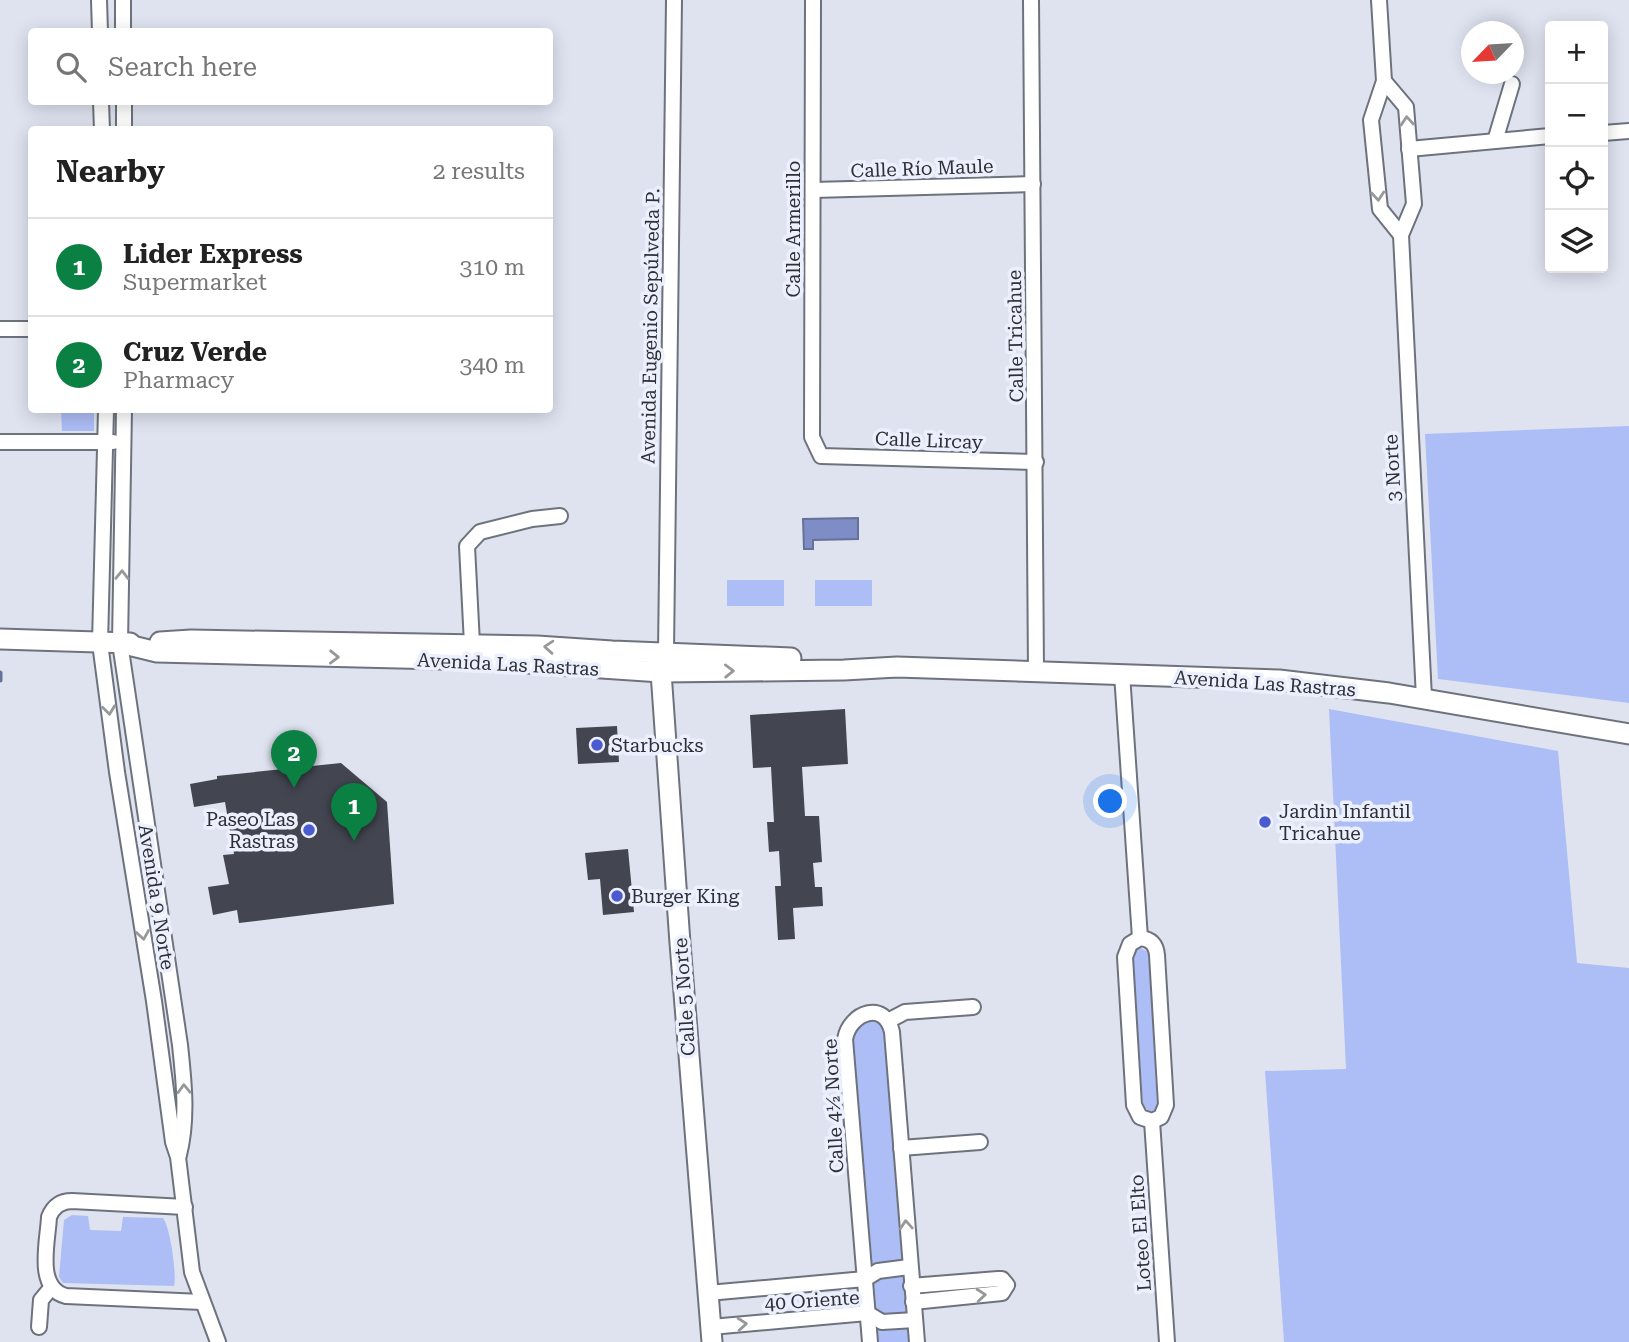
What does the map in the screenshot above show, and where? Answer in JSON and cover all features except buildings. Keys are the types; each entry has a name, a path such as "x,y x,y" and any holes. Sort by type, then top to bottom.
{"street":[{"path":"99,0 100,28"},
{"path":"123,0 123,28"},
{"name":"Avenida Eugenio Sepúlveda P.","path":"666,652 674,0"},
{"name":"Calle Armerillo","path":"813,0 812,437 821,456"},
{"name":"Calle Tricahue","path":"1031,0 1036,672"},
{"path":"1379,0 1384,81 1371,120 1380,209 1401,235"},
{"name":"3 Norte","path":"1384,81 1406,107 1415,204 1401,235 1424,698"},
{"path":"1495,141 1512,84"},
{"path":"101,105 102,126"},
{"path":"124,105 124,126"},
{"path":"1608,133 1629,131"},
{"path":"1409,149 1545,136"},
{"name":"Calle Río Maule","path":"813,190 1033,184"},
{"path":"0,329 28,329"},
{"path":"106,413 103,534 110,643"},
{"path":"110,643 122,535 124,413"},
{"path":"0,442 124,442"},
{"name":"Calle Lircay","path":"821,456 1036,463"},
{"path":"472,644 467,546 480,532 532,519 560,516"},
{"path":"103,534 122,535"},
{"name":"Avenida Las Rastras","path":"0,639 110,643 191,640 472,644 844,661 897,667 1279,680 1424,698 1629,734"},
{"name":"Avenida Las Rastras","path":"110,643 157,652 482,660 661,672 897,667"},
{"name":"Avenida 9 Norte","path":"110,643 138,770 174,997 184,1090 184,1127 178,1157"},
{"name":"Avenida 9 Norte","path":"110,643 117,772 173,1142 178,1157 190,1259 202,1302 218,1342"},
{"name":"Calle 5 Norte","path":"666,652 661,672 712,1334"},
{"path":"1122,674 1140,938 1129,944 1125,957 1135,1105 1140,1117 1152,1121"},
{"path":"117,772 138,770"},
{"path":"136,889 156,885"},
{"name":"Loteo El Elto","path":"1140,938 1151,941 1157,950 1166,1105 1161,1117 1152,1121 1167,1342"},
{"path":"153,1001 174,997"},
{"path":"916,1342 892,1032 888,1021 898,1014 912,1011 973,1007"},
{"name":"Calle 4½ Norte","path":"870,1342 845,1039 850,1024 862,1014 876,1014 888,1021"},
{"path":"901,1148 980,1142"},
{"path":"185,1207 72,1201 57,1205 49,1217 46,1277 51,1288 66,1296 202,1302"},
{"name":"40 Oriente","path":"708,1293 865,1279 878,1271 909,1267"},
{"path":"911,1286 998,1279 1007,1285 1002,1293 913,1301"},
{"path":"39,1326 41,1300 51,1288"},
{"name":"40 Oriente","path":"712,1334 867,1313 882,1322 915,1320"}],"shaded area":[{"path":"61,413 94,413 94,431 62,431"},
{"path":"1629,426 1629,703 1438,679 1425,434"},
{"path":"858,518 858,539 813,540 813,549 804,549 803,519"},
{"path":"727,580 784,580 784,606 727,606"},
{"path":"815,580 872,580 872,606 815,606"},
{"path":"1329,709 1558,751 1577,963 1629,968 1629,1342 1284,1342 1265,1071 1346,1069"},
{"path":"1141,948 1148,952 1149,956 1157,1105 1155,1110 1150,1112 1143,1106 1133,957 1135,951"},
{"path":"874,1021 880,1023 886,1032 911,1342 874,1342 852,1047 853,1032 857,1025"},
{"path":"72,1215 88,1216 90,1230 121,1231 123,1217 163,1218 172,1251 174,1286 63,1283 59,1277 64,1220"}],"waterway":[{"path":"0,673 0,680"}],"place":[{"name":"Starbucks","path":"597,745"},
{"name":"Cruz Verde","path":"294,788"},
{"name":"Jardin Infantil Tricahue","path":"1265,822"},
{"name":"Paseo Las Rastras","path":"309,830"},
{"name":"Lider Express","path":"354,841"},
{"name":"Burger King","path":"617,896"}]}
